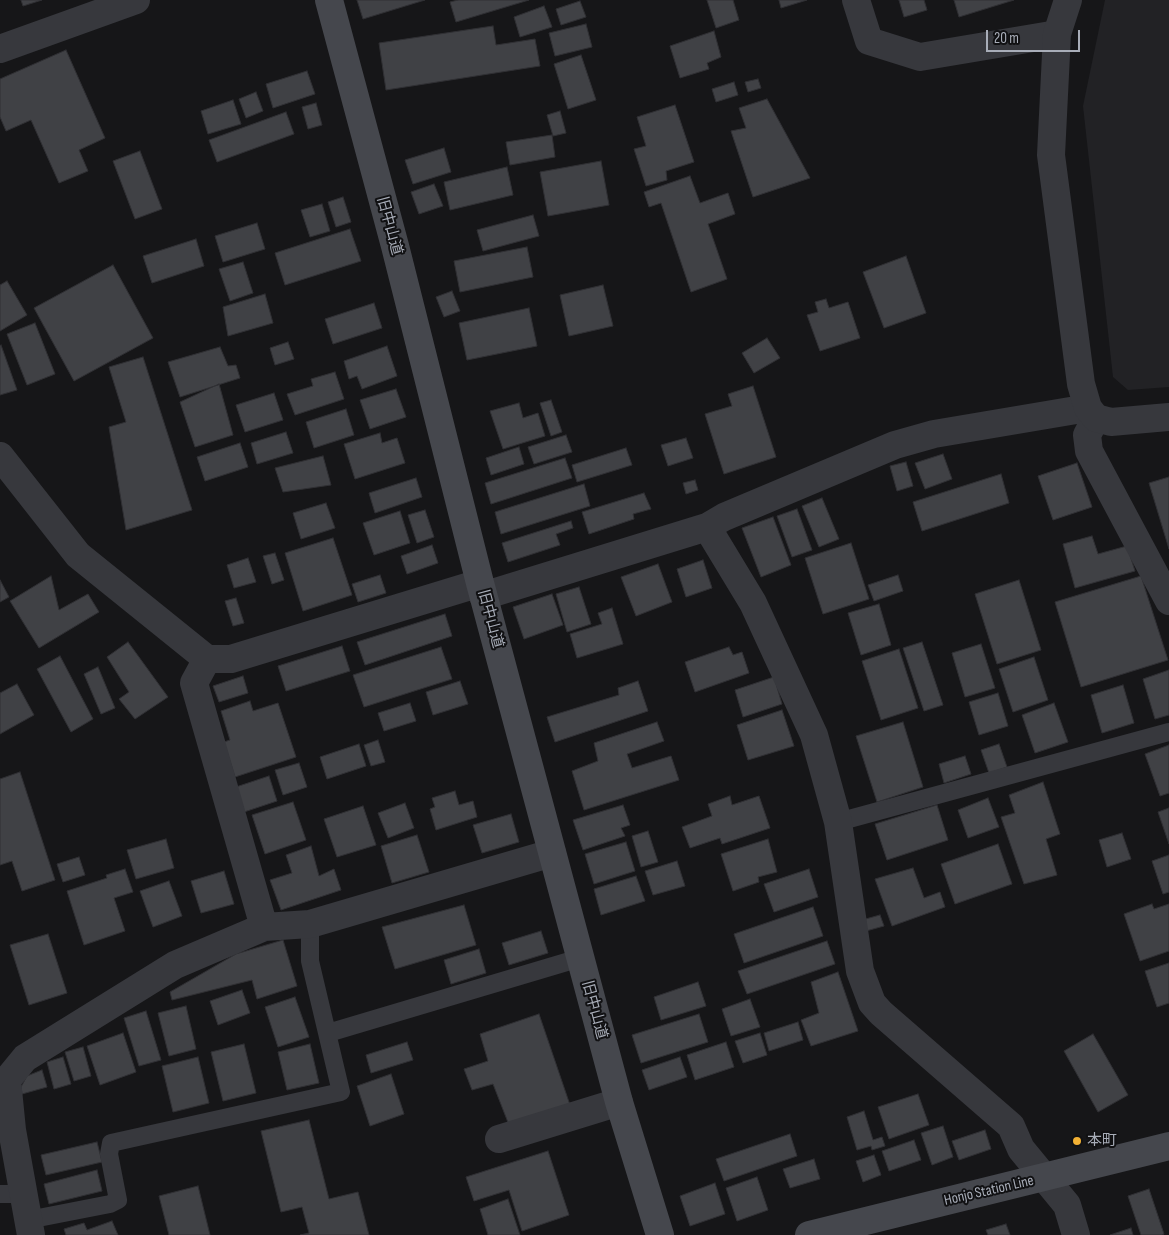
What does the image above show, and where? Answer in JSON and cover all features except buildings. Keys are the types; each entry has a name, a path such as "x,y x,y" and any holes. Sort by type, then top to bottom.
{"main road":[{"name":"旧中山道","path":"328,0 395,246 482,589 580,958 619,1102 660,1235"},
{"name":"Honjo Station Line","path":"809,1235 1169,1146"}],"street":[{"path":"0,49 136,0"},
{"path":"856,0 869,41 920,57 1057,34"},
{"path":"1068,0 1057,34 1051,155 1081,384 1092,413 1087,434 1089,451 1169,602"},
{"path":"0,456 78,556 207,659 231,659 707,527 724,517 895,445 934,434 1092,413 1111,422 1169,416"},
{"path":"707,527 753,603 814,734 838,822 860,971 872,1002 881,1013 1011,1126 1021,1149 1067,1205 1076,1235"},
{"path":"207,659 194,683 264,926"},
{"path":"30,1228 11,1194 12,1130 7,1080 25,1058 176,965 264,926 310,924 552,853"},
{"path":"499,1139 619,1102"}],"lane":[{"path":"838,822 1169,732"},
{"path":"30,1228 118,1200 109,1154 110,1142 341,1092 310,961 310,924"},
{"path":"328,1033 580,958"}],"shaded area":[{"path":"1105,0 1169,0 1169,387 1128,390 1113,377 1083,106"}],"place":[{"name":"本町","path":"1077,1141"}]}
